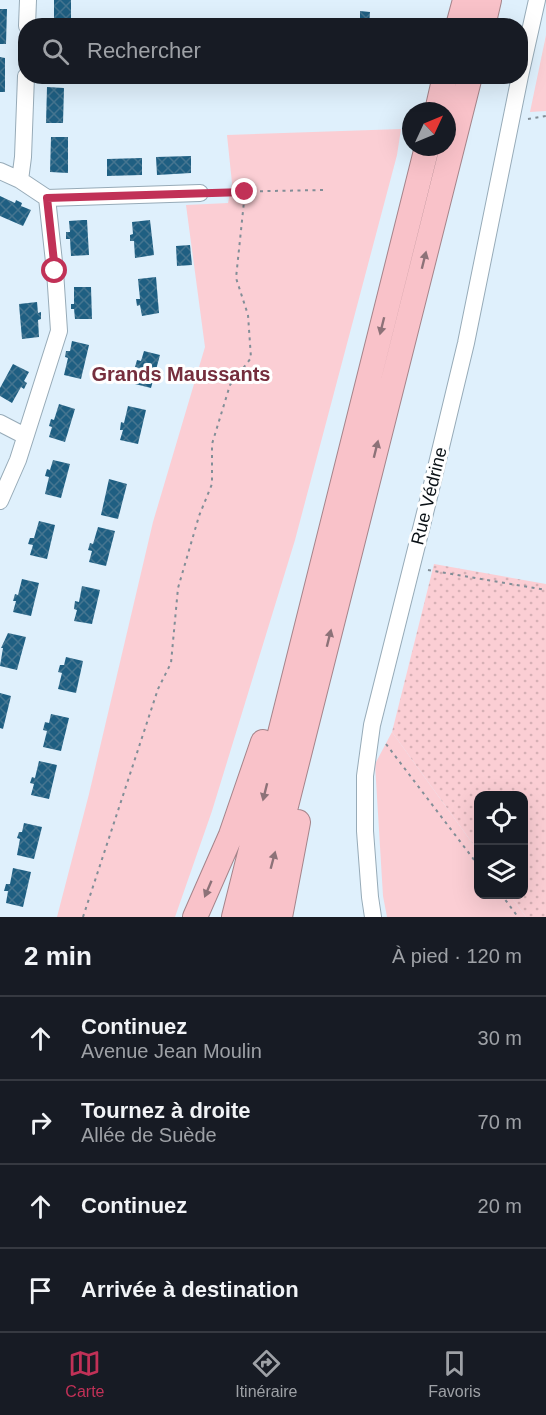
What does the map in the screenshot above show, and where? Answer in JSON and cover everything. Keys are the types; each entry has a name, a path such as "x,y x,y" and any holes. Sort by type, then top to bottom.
{"highway":[{"path":"460,18 465,0"},
{"path":"485,18 489,0"},
{"path":"438,102 443,84"},
{"path":"258,917 468,84"},
{"path":"234,917 426,156"},
{"path":"195,917 231,835 266,734 309,577 330,532"},
{"path":"280,917 308,764 314,695"}],"street":[{"path":"27,18 28,0"},
{"name":"Rue Védrine","path":"528,40 537,0"},
{"path":"20,180 24,157 26,84"},
{"name":"Rue Védrine","path":"373,917 365,820 365,776 372,725 466,343 518,84"},
{"path":"0,171 20,180 47,198 200,193"},
{"path":"0,501 26,436 56,345 60,323 47,198"},
{"path":"0,423 26,436"}],"path":[{"path":"200,193 325,190"},
{"path":"83,917 158,689 171,663 178,588 199,516 212,484 212,444 230,385 251,358 248,315 236,278 245,192"},
{"path":"411,567 546,590"},
{"path":"372,725 474,860"},
{"path":"505,899 518,917"}],"shaded area":[{"path":"546,35 546,111 530,112"},
{"path":"401,129 397,155 295,540 212,811 175,917 57,917 89,794 153,522 205,347 186,205 228,203 232,183 227,135"},
{"path":"434,564 546,584 546,917 526,917 513,899 528,899 528,791 474,791 474,845 392,732"},
{"path":"392,732 474,845 474,899 513,899 526,917 387,917 383,896 375,764"}],"building":[{"path":"54,0 71,0 71,18 54,18"},
{"path":"0,9 7,9 6,44 0,44"},
{"path":"360,11 370,12 370,18 360,18"},
{"path":"0,57 5,58 5,92 0,92"},
{"path":"47,87 64,88 63,123 46,123"},
{"path":"51,137 68,137 68,173 50,172"},
{"path":"191,156 191,173 157,175 156,157"},
{"path":"142,158 142,175 107,176 107,159"},
{"path":"0,196 15,203 16,200 22,203 21,206 31,210 23,226 0,216"},
{"path":"87,220 89,255 71,256 70,239 66,239 66,232 70,232 69,221"},
{"path":"150,220 154,255 135,258 134,241 130,241 130,235 133,234 132,222"},
{"path":"190,245 192,265 177,266 176,246"},
{"path":"156,277 159,313 142,316 136,299 140,299 138,279"},
{"path":"74,287 91,287 92,319 75,319 74,309 71,309 71,304 74,304"},
{"path":"37,302 38,313 41,312 41,319 38,320 39,337 22,339 19,304"},
{"path":"72,341 89,345 81,379 64,375 68,358 65,357 66,351 70,351"},
{"path":"144,351 160,355 151,388 135,384 139,368 135,367 137,360 141,361"},
{"path":"13,364 29,372 24,381 27,383 24,389 21,387 12,403 0,396 0,388"},
{"path":"59,404 75,409 65,442 49,437 52,427 49,426 51,419 54,420"},
{"path":"128,406 146,410 138,444 120,440 123,430 120,430 121,422 124,423"},
{"path":"53,460 70,464 61,498 45,494 49,477 45,476"},
{"path":"109,479 127,484 118,519 101,515"},
{"path":"39,521 55,525 47,559 30,555 33,545 28,544 30,538 34,538"},
{"path":"98,527 115,531 106,566 89,562 92,551 88,550 90,543 93,544"},
{"path":"22,579 39,583 31,616 13,612 16,601 13,601 15,594 18,595"},
{"path":"82,586 100,590 92,624 74,621 77,610 74,609 75,601 79,602"},
{"path":"8,633 26,637 17,670 0,666 3,648 1,648"},
{"path":"66,657 83,661 76,693 58,689 62,673 58,672 60,665 64,665"},
{"path":"0,693 11,696 3,729 0,728"},
{"path":"51,714 69,718 61,751 43,747 47,731 43,730 45,722 49,723"},
{"path":"39,761 57,765 49,799 31,795 34,784 30,783 32,777 35,778"},
{"path":"24,823 42,827 34,859 17,855 20,839 17,838 19,832 22,832"},
{"path":"13,868 31,872 23,907 6,903 8,891 4,891 6,884 10,884"}],"district":[{"name":"Grands Maussants","path":"181,374"}],"route":[{"path":"55,271 47,198 245,192"}]}
